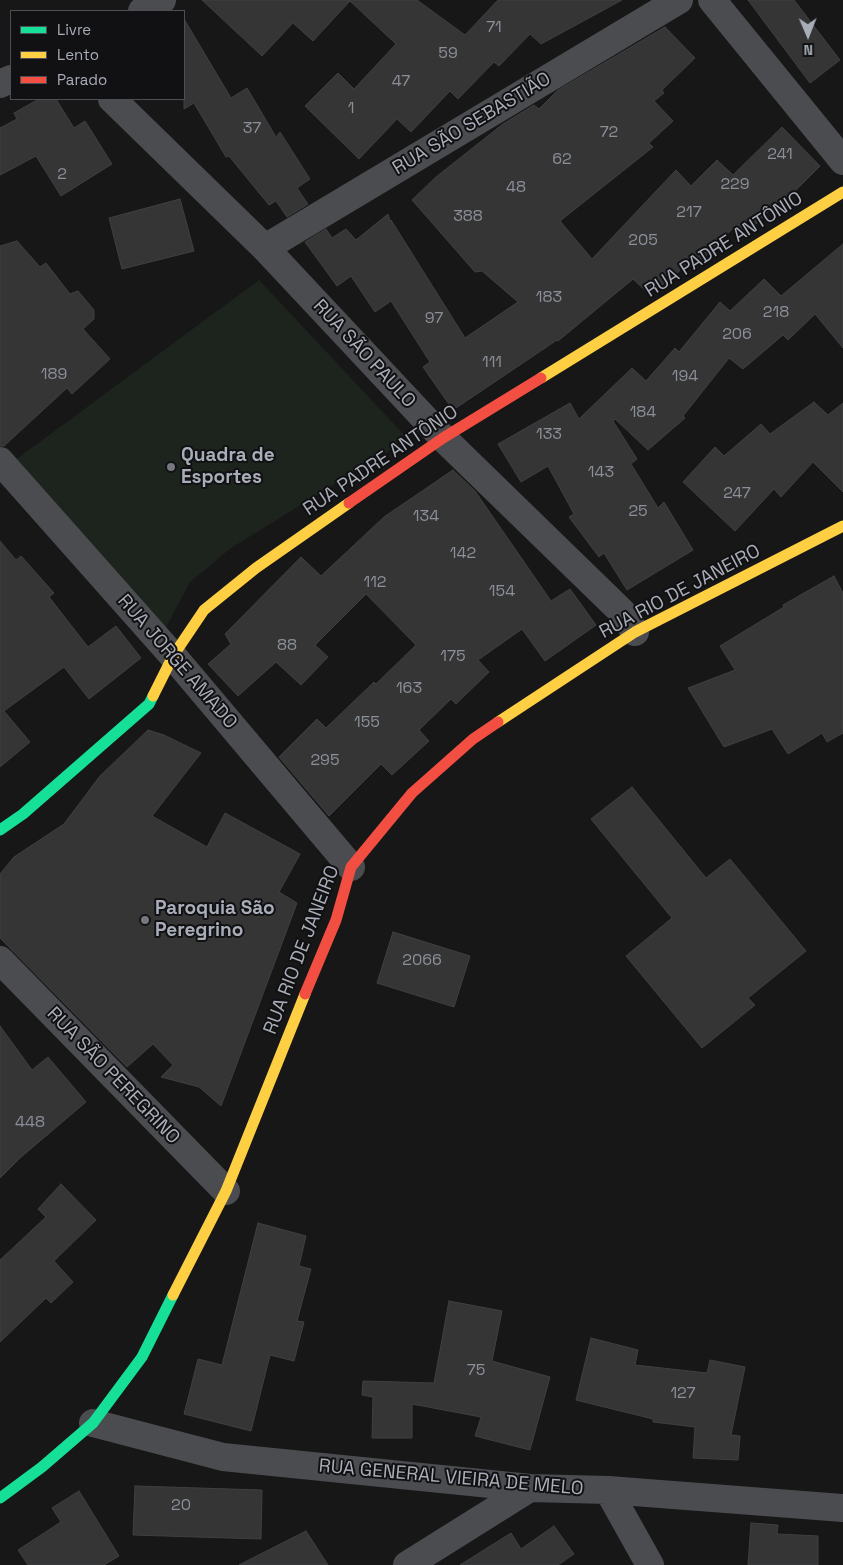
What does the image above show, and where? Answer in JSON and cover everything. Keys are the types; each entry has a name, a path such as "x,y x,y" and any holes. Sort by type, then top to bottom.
{"main road":[{"name":"RUA PADRE ANTÔNIO","path":"0,830 23,814 149,704 173,656 204,610 256,568 443,438 843,192"},
{"name":"RUA RIO DE JANEIRO","path":"0,1498 42,1467 93,1423 142,1357 226,1191 336,920 351,867 412,794 474,739 635,632 843,526"}],"street":[{"path":"144,10 162,0"},
{"name":"RUA SÃO SEBASTIÃO","path":"265,248 679,0"},
{"path":"712,0 843,161"},
{"name":"RUA SÃO PAULO","path":"113,100 265,248 443,438 622,612 635,632"},
{"name":"RUA JORGE AMADO","path":"0,461 173,656 351,867"},
{"name":"RUA SÃO PEREGRINO","path":"0,960 226,1191"},
{"name":"RUA GENERAL VIEIRA DE MELO","path":"93,1423 223,1457 530,1488 608,1490 843,1508"},
{"path":"407,1565 530,1488"},
{"path":"608,1490 650,1565"}],"shaded area":[{"path":"259,280 408,439 231,548 190,582 163,633 14,461"}],"building":[{"path":"202,0 417,0 465,35 498,0 622,0 541,44 530,34 499,66 494,62 458,99 450,91 411,132 397,119 359,159 305,106 338,73 354,89 396,44 350,1 313,41 293,23 262,56"},
{"path":"748,0 794,0 840,60 810,83"},
{"path":"185,21 231,98 247,88 276,137 280,132 310,179 297,188 308,204 287,217 276,201 269,205 229,156 226,157 194,103 184,109"},
{"path":"665,27 695,58 662,90 664,93 654,101 673,121 649,143 653,147 560,221 592,259 676,170 691,186 717,160 733,175 782,127 820,166 784,202 781,199 748,232 742,235 734,227 702,260 696,264 690,259 672,279 648,293 633,279 558,341 453,410 423,367 430,362 391,301 375,312 351,276 337,286 305,242 326,229 332,238 346,229 356,240 388,214 390,221 465,338 518,302 482,271 475,272 412,200 436,177 503,124 534,105 539,109 558,90"},
{"path":"37,100 57,100 74,128 85,121 112,164 61,196 36,156 0,175 0,128 17,119 14,113"},
{"path":"180,199 194,251 122,269 109,218"},
{"path":"17,241 40,267 46,263 70,294 78,291 94,310 94,319 83,329 110,359 72,394 67,388 4,446 0,446 0,246"},
{"path":"843,244 843,348 815,314 788,340 783,335 743,369 729,358 683,416 685,418 648,450 615,419 613,421 637,459 631,464 658,508 664,502 693,550 627,590 604,553 599,557 569,517 574,514 548,466 521,482 498,444 570,403 579,419 632,368 646,381 675,348 679,352 720,302 730,311 764,279 781,296"},
{"path":"814,402 828,415 843,403 843,492 813,462 781,497 774,489 735,531 683,482 715,447 724,456 761,424 770,434"},
{"path":"453,470 475,491 551,601 570,589 596,625 545,661 522,629 478,660 489,672 456,704 451,699 419,730 429,741 392,775 381,764 329,816 279,757 317,719 326,728 374,682 376,684 416,645 366,594 315,645 328,657 301,685 276,662 238,696 208,664 231,644 225,634 301,557 321,576 384,517"},
{"path":"0,541 16,560 21,556 54,593 49,597 88,647 116,626 141,658 89,699 64,667 4,711 30,742 0,767"},
{"path":"834,576 843,593 843,733 827,742 822,733 788,754 772,729 724,747 688,688 735,670 720,646 784,607 783,605"},
{"name":"Paroquia São Peregrino","path":"148,730 164,735 201,753 152,816 207,847 225,813 300,854 279,892 297,903 221,1106 199,1087 161,1077 173,1065 153,1044 127,1067 0,938 0,874 14,857 64,824 100,776"},
{"path":"632,787 706,878 730,859 806,951 748,998 755,1005 702,1048 626,956 672,918 591,819"},
{"path":"393,932 470,956 454,1007 377,983"},
{"path":"0,1026 32,1070 48,1057 86,1102 20,1158 0,1178"},
{"path":"61,1184 96,1220 54,1261 73,1282 51,1303 46,1298 0,1342 0,1260 46,1217 38,1209"},
{"path":"258,1223 306,1236 299,1266 311,1269 297,1321 304,1322 294,1361 270,1355 251,1431 184,1414 198,1359 222,1365"},
{"path":"449,1301 502,1311 492,1361 550,1377 530,1450 475,1436 481,1417 412,1404 412,1438 372,1438 373,1397 362,1395 363,1381 434,1383"},
{"path":"591,1338 638,1350 635,1365 707,1373 710,1360 745,1367 731,1435 740,1436 738,1460 693,1458 695,1427 653,1422 653,1419 576,1400"},
{"path":"135,1486 262,1490 261,1539 133,1535"},
{"path":"79,1491 119,1556 104,1565 28,1565 18,1550 61,1522 52,1508"},
{"path":"751,1523 778,1525 777,1534 818,1536 818,1565 748,1565"},
{"path":"554,1526 574,1554 558,1565 460,1565 511,1533 521,1549"},
{"path":"306,1531 328,1565 239,1565"}],"traffic: fast":[{"path":"0,830 23,814 149,704 153,696"},
{"path":"0,1498 42,1467 93,1423 142,1357 173,1295"}],"traffic: slow":[{"path":"541,378 843,192"},
{"path":"153,696 173,656 204,610 256,568 349,503"},
{"path":"498,722 635,632 843,526"},
{"path":"173,1295 226,1191 305,994"}],"traffic: jam":[{"path":"349,503 443,438 541,378"},
{"path":"305,994 336,920 351,867 412,793 473,739 498,722"}],"place":[{"name":"Quadra de Esportes","path":"171,467"},
{"name":"Paroquia São Peregrino","path":"145,920"}]}
